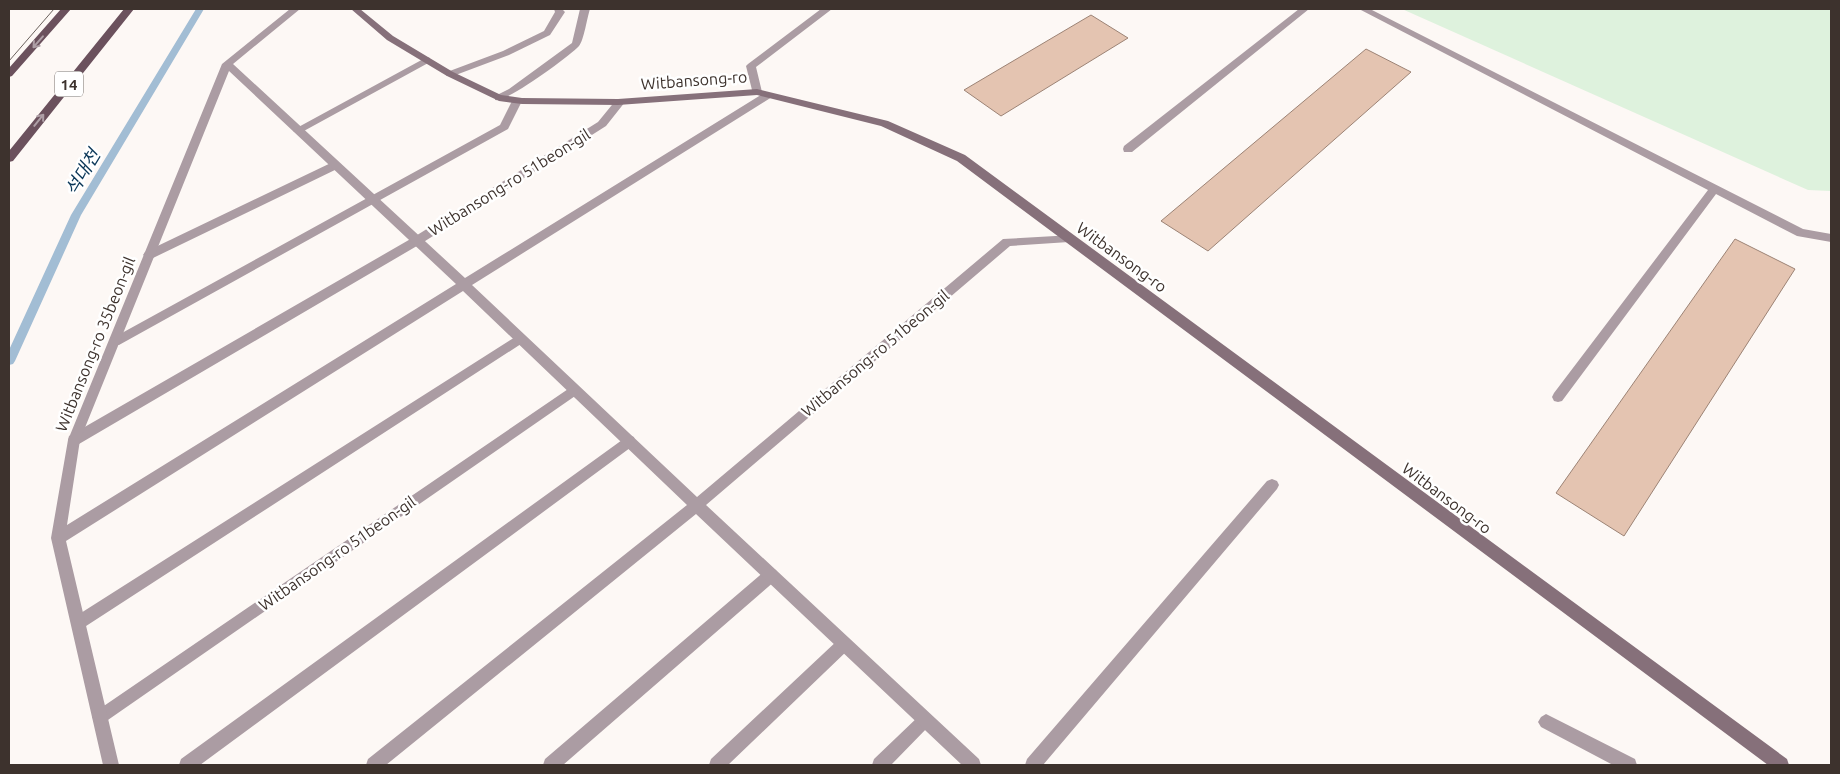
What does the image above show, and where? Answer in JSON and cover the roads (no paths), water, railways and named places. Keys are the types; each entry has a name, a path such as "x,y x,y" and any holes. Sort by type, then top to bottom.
{"main road":[{"path":"9,74 66,9"},
{"name":"14","path":"9,158 129,9"},
{"name":"Witbansong-ro","path":"355,9 390,38 450,74 500,98 620,102 762,93 884,123 961,158 1781,765"}],"street":[{"path":"228,64 295,9"},
{"path":"450,74 506,53 547,33 560,12 558,9"},
{"path":"500,98 513,91 576,44 585,9"},
{"path":"58,538 464,284 762,93 751,66 827,9"},
{"path":"1128,149 1304,9"},
{"path":"1363,9 1801,233 1831,238"},
{"path":"298,130 427,60"},
{"name":"Witbansong-ro 51beon-gil","path":"228,64 418,240 520,339 973,765"},
{"name":"Witbansong-ro 35beon-gil","path":"112,765 58,538 74,440 228,64"},
{"path":"115,342 504,127 516,100"},
{"name":"Witbansong-ro 51beon-gil","path":"74,440 418,240 602,124 620,102"},
{"path":"150,255 335,165"},
{"path":"1558,397 1714,188"},
{"name":"Witbansong-ro 51beon-gil","path":"374,765 696,505 1007,242 1069,238"},
{"path":"78,623 520,339"},
{"name":"Witbansong-ro 51beon-gil","path":"100,717 574,390"},
{"path":"187,765 629,441"},
{"path":"1033,765 1272,485"},
{"path":"551,765 771,575"},
{"path":"717,765 844,644"},
{"path":"880,765 925,720"},
{"path":"1546,722 1629,765"}],"waterway":[{"name":"석대천","path":"9,361 76,215 200,9"}],"tram line":[{"path":"9,61 54,9"}]}
